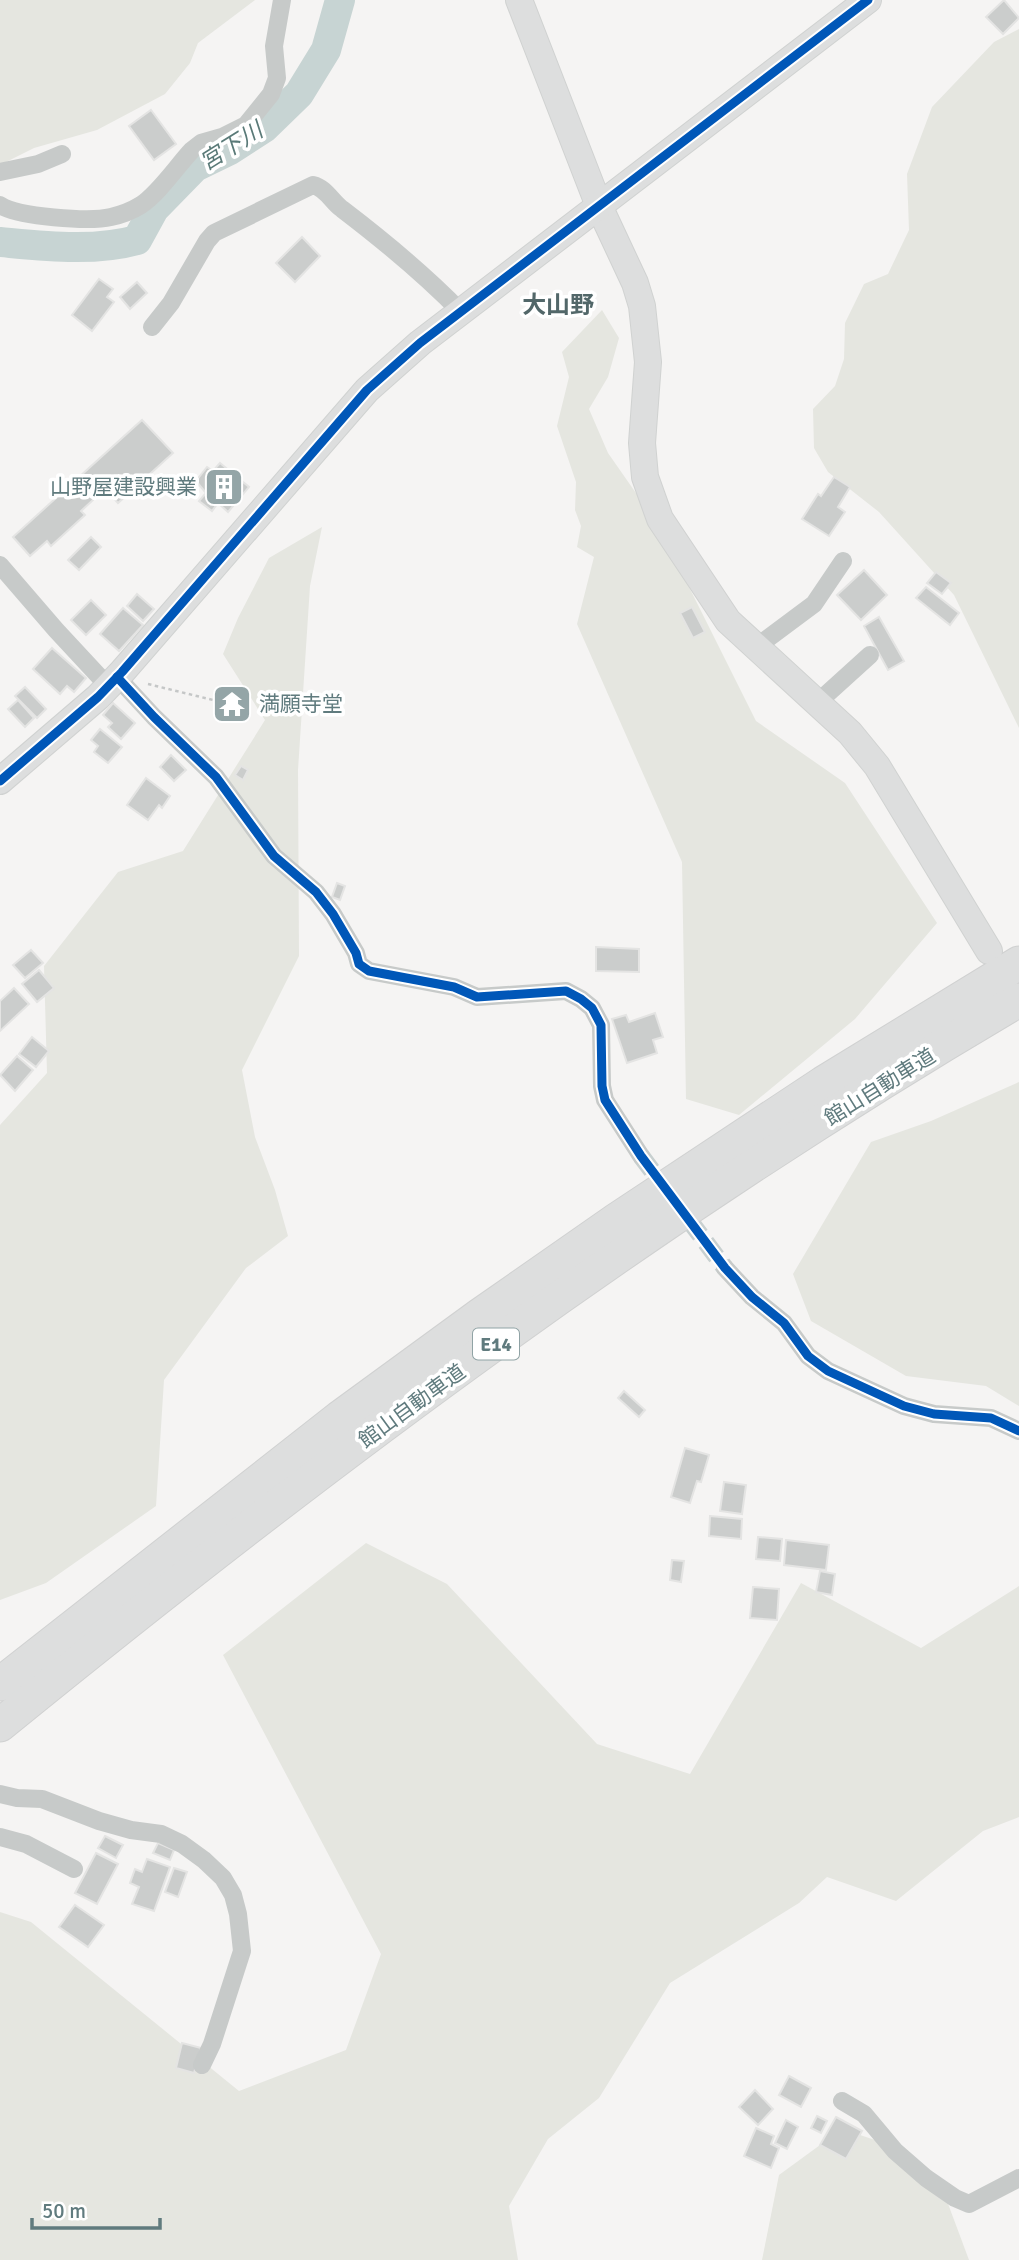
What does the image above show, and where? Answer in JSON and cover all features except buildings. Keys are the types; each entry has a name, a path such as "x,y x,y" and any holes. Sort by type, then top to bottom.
{"highway":[{"name":"館山自動車道","path":"0,1684 318,1434 480,1315 628,1212 823,1083 1019,963"},
{"name":"館山自動車道","path":"0,1725 219,1550 415,1402 621,1255 771,1155 1019,1000"}],"street":[{"path":"0,205 5,209 23,213 110,218 141,205 192,150 201,143 222,137 246,125 271,94 277,79 274,46 282,0"},
{"path":"519,0 599,206 635,283 644,314 648,362 642,443 645,477 660,519 728,621 850,733 877,766 989,951"},
{"path":"3,774 119,685 367,390 420,343 868,0"},
{"path":"0,172 62,154"},
{"path":"152,327 171,303 214,233 313,185 408,261 461,312"},
{"path":"755,648 814,604 843,561"},
{"path":"0,565 55,630 119,685 216,777 274,856 316,892 356,953 359,964 369,971 436,983 477,997 566,991 592,1008 601,1025 602,1086 605,1100 641,1156"},
{"path":"817,703 870,655"},
{"path":"724,1268 752,1297 784,1323 808,1356 828,1371 904,1406 934,1414 992,1418 1019,1431"},
{"path":"0,1794 42,1799 99,1821 131,1830 161,1834 182,1844 223,1878 236,1904 242,1951 212,2044 202,2065"},
{"path":"0,1837 26,1844 74,1869"},
{"path":"842,2101 864,2114 895,2151 926,2178 955,2198 969,2204 1019,2178"}],"path":[{"path":"119,685 150,684 213,700"}],"shaded area":[{"path":"0,0 255,0 198,43 190,63 165,94 97,130 34,148 0,165"},
{"path":"1019,29 1019,728 954,595 879,512 828,472 814,448 813,409 835,386 844,359 845,323 864,284 888,274 909,230 907,174 932,107 994,42"},
{"path":"602,310 619,338 608,377 589,409 608,453 645,506 675,559 756,721 845,783 937,923 855,1019 739,1115 686,1099 682,862 577,624 594,557 577,547 581,526 575,510 576,482 557,426 569,377 562,352"},
{"path":"322,527 310,586 298,770 299,956 242,1070 255,1137 275,1190 288,1236 246,1268 164,1380 156,1506 46,1583 0,1600 0,1125 47,1073 44,966 118,872 183,851 265,720 223,654 238,618 269,558"},
{"path":"1019,1082 1019,1406 986,1386 906,1376 811,1321 793,1274 871,1142 931,1121"},
{"path":"366,1543 447,1584 597,1744 690,1774 801,1583 921,1648 1019,1586 1019,1817 983,1831 896,1901 827,1877 799,1903 670,1983 599,2098 548,2139 509,2206 518,2260 0,2260 0,1912 31,1922 239,2091 346,2050 381,1954 223,1655"},
{"path":"842,2129 887,2144 944,2193 969,2260 762,2260 779,2175"}],"waterway":[{"name":"宮下川","path":"0,242 86,247 137,240 154,209 195,167 230,150 264,128 299,94 326,50 340,0"}],"tunnel":[{"path":"641,1156 725,1268"}],"cycle path":[{"path":"0,781 98,697 122,672 367,390 420,343 868,0"},
{"path":"117,677 216,777 274,856 316,892 333,914 356,953 359,964 369,971 454,987 477,997 566,991 592,1008 601,1025 602,1086 605,1100 641,1156 725,1268 752,1297 784,1323 808,1356 828,1371 904,1406 934,1414 991,1418 1019,1431"}],"place":[{"name":"山野屋建設興業","path":"224,487"},
{"name":"満願寺堂","path":"232,704"}],"district":[{"name":"大山野","path":"558,305"}]}
